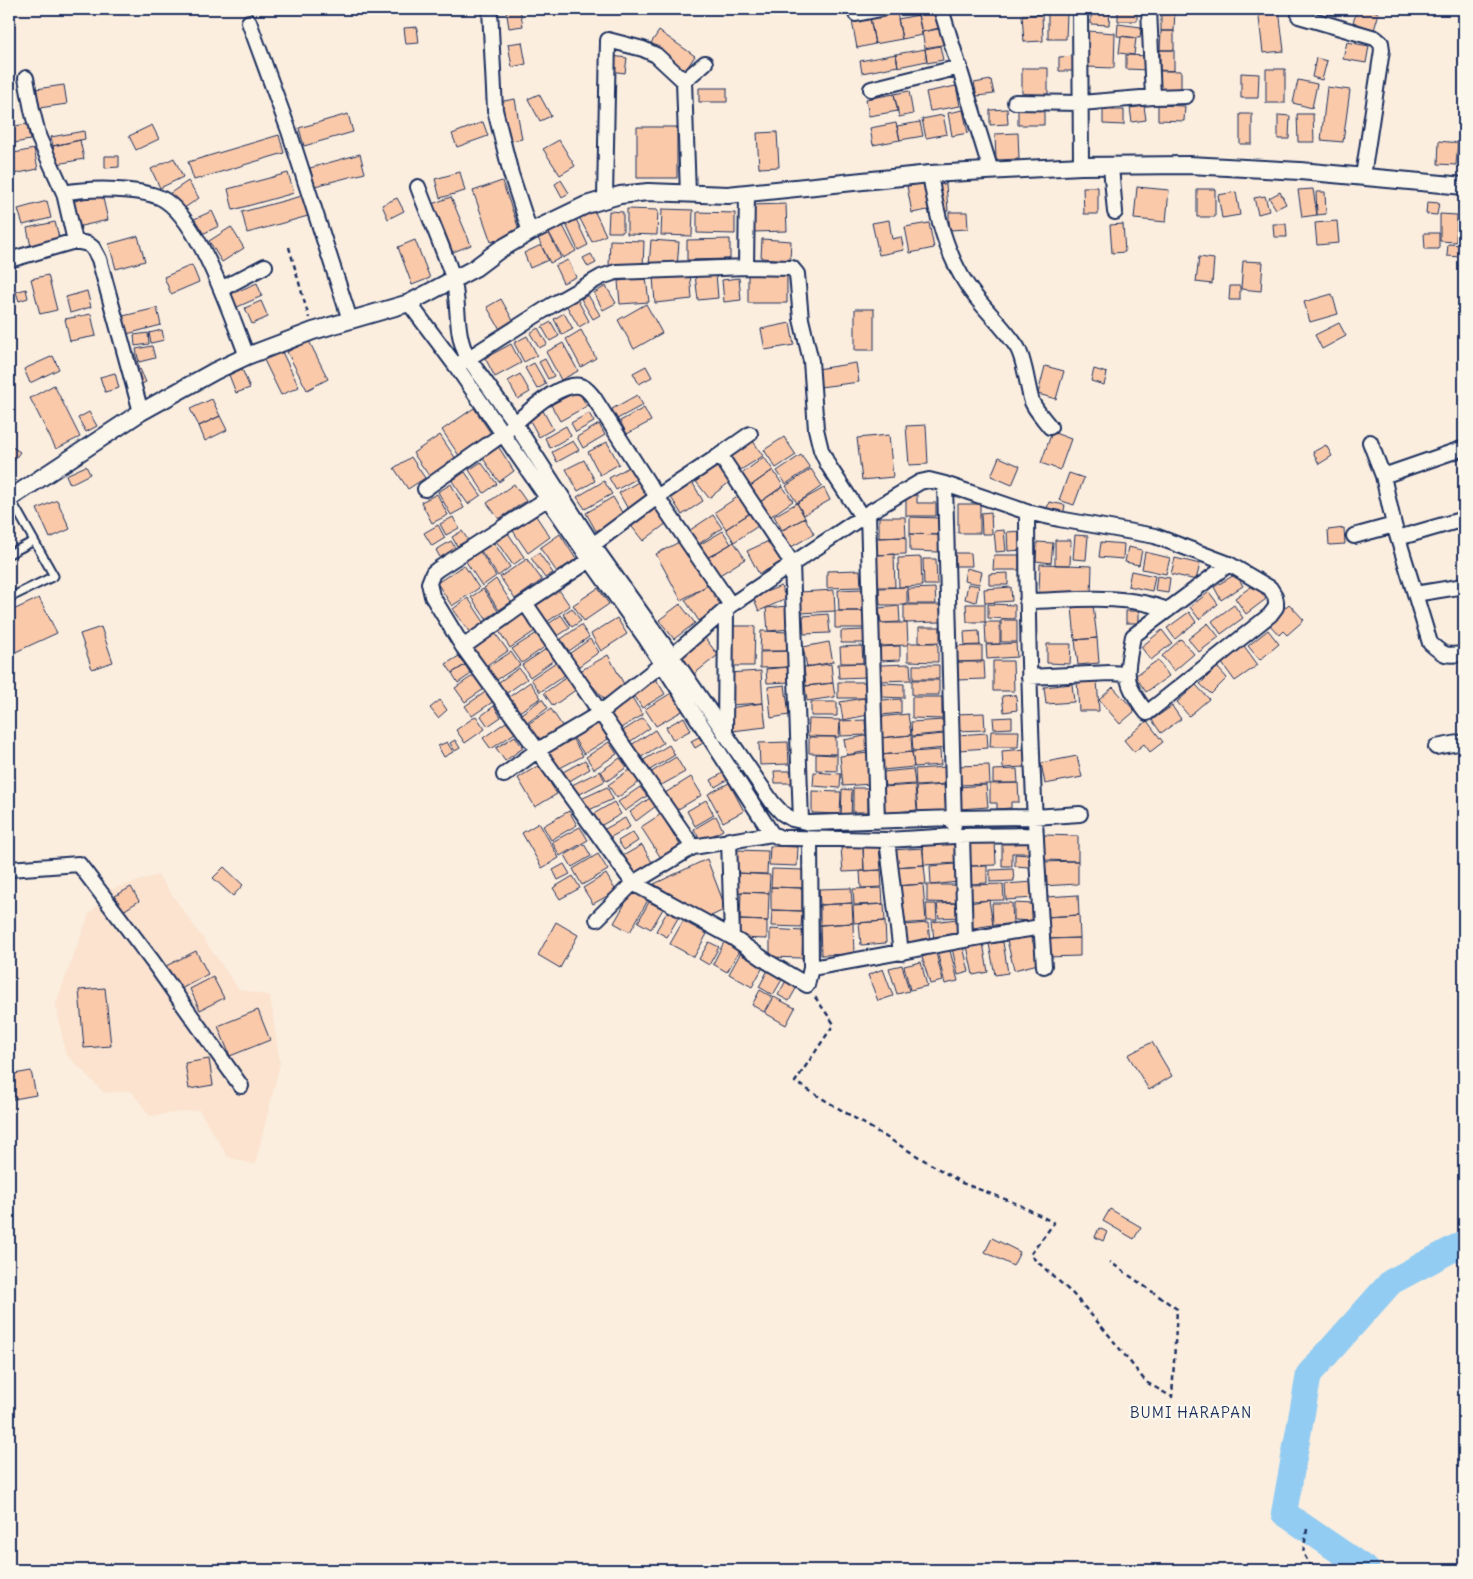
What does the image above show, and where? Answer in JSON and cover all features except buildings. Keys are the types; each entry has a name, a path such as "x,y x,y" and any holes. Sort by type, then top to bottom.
{"street":[{"path":"490,9 495,110 511,174 530,232"},
{"path":"856,14 881,9"},
{"path":"941,9 991,171"},
{"path":"1080,9 1082,166"},
{"path":"1149,9 1153,97"},
{"path":"1299,16 1376,38 1381,43 1382,50 1363,176"},
{"path":"249,22 289,130 350,320"},
{"path":"605,198 608,40 643,49 656,55 684,81 688,194"},
{"path":"684,81 705,63"},
{"path":"871,89 960,67"},
{"path":"26,78 39,138 64,193 74,241"},
{"path":"1015,102 1081,102 1186,96"},
{"path":"9,498 141,412 215,371 247,356 313,331 409,303 475,268 499,250 530,232 605,198 648,192 728,195 875,178 1082,166 1189,165 1363,176 1464,186"},
{"path":"1111,166 1116,212"},
{"path":"930,174 936,209 943,234 958,270 978,300 1018,349 1033,403 1050,427"},
{"path":"418,187 453,280 459,334 463,350 514,422 589,553 646,639 667,660 725,734 772,802 782,813 792,819 827,823 1080,814"},
{"path":"64,193 88,189 103,189 159,197 168,202 187,224 221,289 247,356"},
{"path":"746,267 747,193"},
{"path":"9,260 74,241 88,244 93,248 99,259 141,412"},
{"path":"221,289 265,266"},
{"path":"456,366 552,305 601,277 616,272 746,267 792,268 797,274 801,319 812,360 816,429 821,450 828,465 865,515 878,821"},
{"path":"409,303 456,366 547,499 589,553"},
{"path":"425,489 502,434 514,422 556,392 564,388 580,386 587,389 728,608 725,734"},
{"path":"464,647 526,603 657,497 750,434"},
{"path":"1370,442 1383,476 1396,531 1430,644 1447,656 1464,654"},
{"path":"1383,476 1464,448"},
{"path":"720,455 792,563 802,821"},
{"path":"504,775 538,750 600,713 667,660 728,608 865,515 920,482 929,480 945,484 1027,512 1059,520 1155,536 1229,564 1270,588 1275,596 1276,607 1270,615 1147,713 1132,694 1126,674 1134,636 1229,564"},
{"path":"945,484 953,818 958,836 965,939"},
{"path":"547,499 433,573 429,583 432,596 464,647 633,883 732,936 768,962 807,985 811,968 810,839"},
{"path":"1027,512 1027,601 1034,835 1044,966"},
{"path":"1354,536 1464,519"},
{"path":"1415,594 1464,586"},
{"path":"1027,601 1118,599 1155,605 1168,610"},
{"path":"526,603 693,847"},
{"path":"667,660 772,834"},
{"path":"1029,677 1126,674"},
{"path":"1436,747 1464,742"},
{"path":"597,919 633,883 693,847 729,840 772,834 781,838 888,840 958,836 1034,835"},
{"path":"729,840 732,936"},
{"path":"888,840 901,953"},
{"path":"9,869 79,864 153,962 241,1086"},
{"path":"811,968 901,953 965,939 1041,927"}],"lane":[{"path":"9,498 54,576 9,598"},
{"path":"9,554 34,541"}],"path":[{"path":"289,247 313,331"},
{"path":"807,985 834,1024 795,1082 962,1182 1018,1204 1054,1223 1030,1256 1055,1276 1073,1294 1146,1382 1172,1397 1177,1309 1110,1262"},
{"path":"1307,1529 1303,1553 1313,1570"}],"shaded area":[{"path":"158,875 239,989 270,996 280,1064 255,1165 228,1157 199,1110 150,1116 131,1091 104,1093 65,1053 56,1003 89,914 112,889"}],"waterway":[{"path":"1367,1570 1284,1513 1309,1374 1391,1282 1464,1243"}],"district":[{"name":"BUMI HARAPAN","path":"1191,1413"}]}
